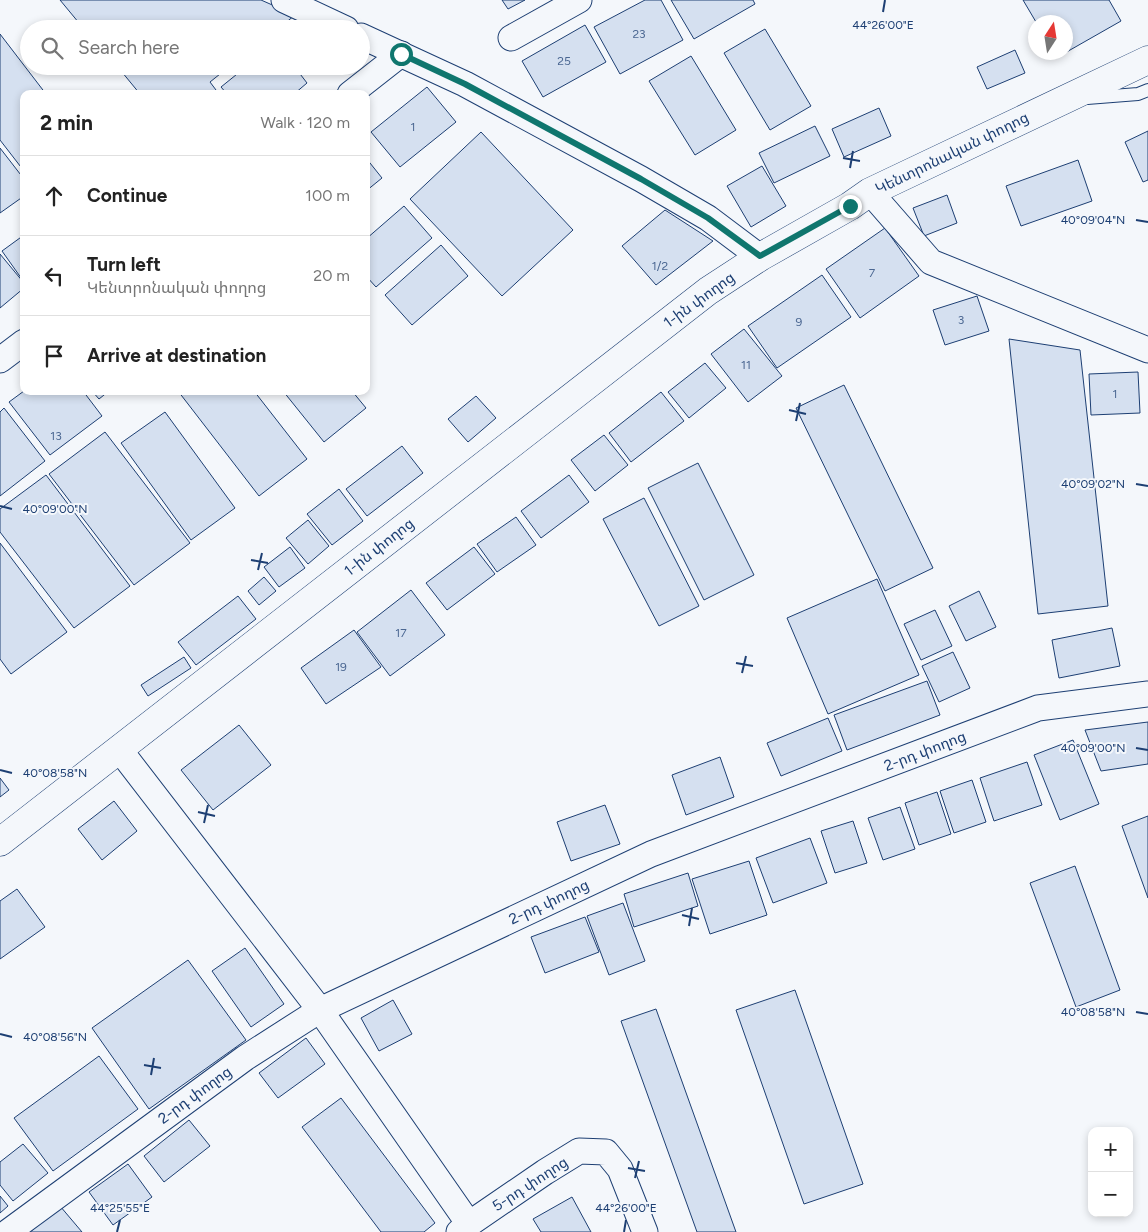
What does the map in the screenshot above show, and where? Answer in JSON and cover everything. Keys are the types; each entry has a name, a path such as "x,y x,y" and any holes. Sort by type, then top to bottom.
{"main road":[{"name":"Կենտրոնական փողոց","path":"760,256 850,206 870,192 1148,60"},
{"name":"1-ին փողոց","path":"0,842 700,297 760,256"}],"street":[{"path":"284,0 327,20"},
{"path":"510,38 579,0"},
{"path":"370,40 465,84 641,179 708,218 760,256"},
{"path":"355,90 401,54"},
{"path":"870,192 931,262 1148,350"},
{"path":"0,360 20,345"},
{"name":"2-րդ փողոց","path":"8,1232 245,1058 320,1010 660,851 1038,708 1148,694"},
{"path":"119,749 320,1010 464,1228"},
{"name":"5-րդ փողոց","path":"464,1228 545,1172 579,1152 606,1152 620,1169 645,1232"}],"lane":[{"path":"1062,100 1138,94 1148,90"}],"building":[{"path":"60,0 261,0 295,15 289,20 77,20"},
{"path":"502,0 525,0 508,9"},
{"path":"645,0 661,0 683,40 620,74 594,27"},
{"path":"671,0 753,0 755,4 694,39"},
{"path":"1023,0 1109,0 1121,21 1073,48 1073,15 1032,15"},
{"path":"585,25 606,62 543,97 522,61"},
{"path":"765,29 811,106 770,130 724,53"},
{"path":"0,34 20,60 20,75 31,75 43,90 20,90 20,166 0,140"},
{"path":"1015,50 1025,73 987,89 977,67"},
{"path":"691,56 736,130 695,155 649,81"},
{"path":"124,75 219,75 210,82 216,90 137,90"},
{"path":"236,75 301,75 307,83 299,90 224,90 221,87"},
{"path":"427,87 456,122 400,167 371,132"},
{"path":"879,108 891,136 844,157 832,129"},
{"path":"815,126 830,156 774,183 759,153"},
{"path":"1148,131 1148,180 1143,182 1125,142"},
{"path":"481,132 573,230 502,296 410,199"},
{"path":"0,148 20,174 20,199 0,213"},
{"path":"1078,160 1092,201 1021,226 1006,186"},
{"path":"370,163 382,178 370,188"},
{"path":"762,166 786,206 751,227 727,186"},
{"path":"947,195 957,223 924,236 913,208"},
{"path":"404,206 432,238 376,287 370,280 370,236"},
{"path":"665,210 713,241 656,285 622,246"},
{"path":"885,228 919,276 860,318 826,269"},
{"path":"20,238 20,276 2,251"},
{"path":"441,245 468,276 412,325 385,295"},
{"path":"0,254 20,278 20,291 0,308"},
{"path":"822,275 851,317 777,368 748,326"},
{"path":"977,296 989,331 945,345 933,310"},
{"path":"744,329 782,376 748,402 711,354"},
{"path":"1009,339 1080,350 1108,606 1038,614"},
{"path":"705,363 726,388 689,418 668,392"},
{"path":"1138,372 1140,413 1091,415 1089,374"},
{"path":"844,385 933,568 885,591 796,408"},
{"path":"661,392 684,421 631,462 609,433"},
{"path":"20,394 86,395 102,416 50,455 9,402"},
{"path":"96,395 104,395 99,399"},
{"path":"181,395 257,395 307,459 259,496"},
{"path":"286,395 355,395 366,408 324,442"},
{"path":"476,396 496,418 468,442 448,419"},
{"path":"4,408 45,461 0,496 0,412"},
{"path":"165,412 235,508 191,540 121,443"},
{"path":"105,432 190,543 134,585 49,474"},
{"path":"604,435 628,465 595,491 571,460"},
{"path":"402,446 423,473 367,516 346,489"},
{"path":"698,463 754,575 704,600 648,488"},
{"path":"46,475 130,586 74,628 0,532 0,509"},
{"path":"569,475 589,502 541,538 521,511"},
{"path":"339,489 363,521 332,545 307,514"},
{"path":"644,498 699,606 659,626 603,519"},
{"path":"516,517 536,545 497,572 477,544"},
{"path":"308,520 329,546 308,564 286,538"},
{"path":"0,543 67,632 11,674 0,659"},
{"path":"290,547 305,568 279,587 264,567"},
{"path":"474,547 495,574 447,610 426,583"},
{"path":"264,577 276,591 259,605 248,591"},
{"path":"877,579 919,675 828,714 787,618"},
{"path":"411,590 445,635 390,676 357,632"},
{"path":"979,591 996,627 966,641 949,606"},
{"path":"238,596 256,619 196,665 178,642"},
{"path":"935,610 952,646 921,660 904,624"},
{"path":"1112,628 1120,666 1059,678 1052,640"},
{"path":"354,630 381,667 326,704 301,668"},
{"path":"953,652 970,688 939,702 922,666"},
{"path":"184,657 191,668 148,696 141,685"},
{"path":"927,681 940,715 847,750 834,715"},
{"path":"828,718 842,751 781,776 767,743"},
{"path":"1148,722 1148,764 1101,771 1085,730"},
{"path":"239,725 271,765 213,810 181,770"},
{"path":"1073,740 1099,804 1060,820 1034,755"},
{"path":"720,757 734,797 686,815 672,775"},
{"path":"1027,762 1042,805 994,821 980,778"},
{"path":"0,778 9,790 0,797"},
{"path":"972,780 986,822 954,833 940,791"},
{"path":"937,792 951,834 919,845 905,803"},
{"path":"114,801 137,831 102,860 78,829"},
{"path":"605,805 620,844 571,861 557,822"},
{"path":"900,807 915,849 883,860 868,818"},
{"path":"1148,816 1148,898 1122,826"},
{"path":"853,821 867,863 835,873 821,831"},
{"path":"810,838 827,883 773,903 756,858"},
{"path":"749,861 767,915 710,934 692,879"},
{"path":"1075,866 1120,990 1076,1007 1030,883"},
{"path":"688,873 698,906 634,927 624,894"},
{"path":"17,889 45,927 0,959 0,901"},
{"path":"623,903 645,961 609,975 587,916"},
{"path":"585,917 599,952 545,973 531,937"},
{"path":"245,948 284,1004 251,1027 212,971"},
{"path":"188,960 246,1040 149,1109 92,1028"},
{"path":"795,990 863,1184 804,1204 736,1010"},
{"path":"393,1000 412,1034 379,1051 361,1018"},
{"path":"656,1009 736,1232 697,1232 621,1021"},
{"path":"306,1038 325,1064 278,1098 259,1073"},
{"path":"99,1056 138,1109 53,1171 14,1118"},
{"path":"341,1098 435,1223 424,1232 381,1232 302,1127"},
{"path":"189,1120 210,1146 164,1182 144,1156"},
{"path":"23,1144 48,1173 13,1201 0,1185 0,1162"},
{"path":"128,1164 152,1197 113,1225 89,1192"},
{"path":"0,1196 8,1206 0,1213"},
{"path":"572,1197 591,1232 541,1232 533,1219"},
{"path":"60,1206 82,1232 30,1232"}],"route":[{"path":"401,54 465,84 641,179 708,218 760,256 850,206"}]}
